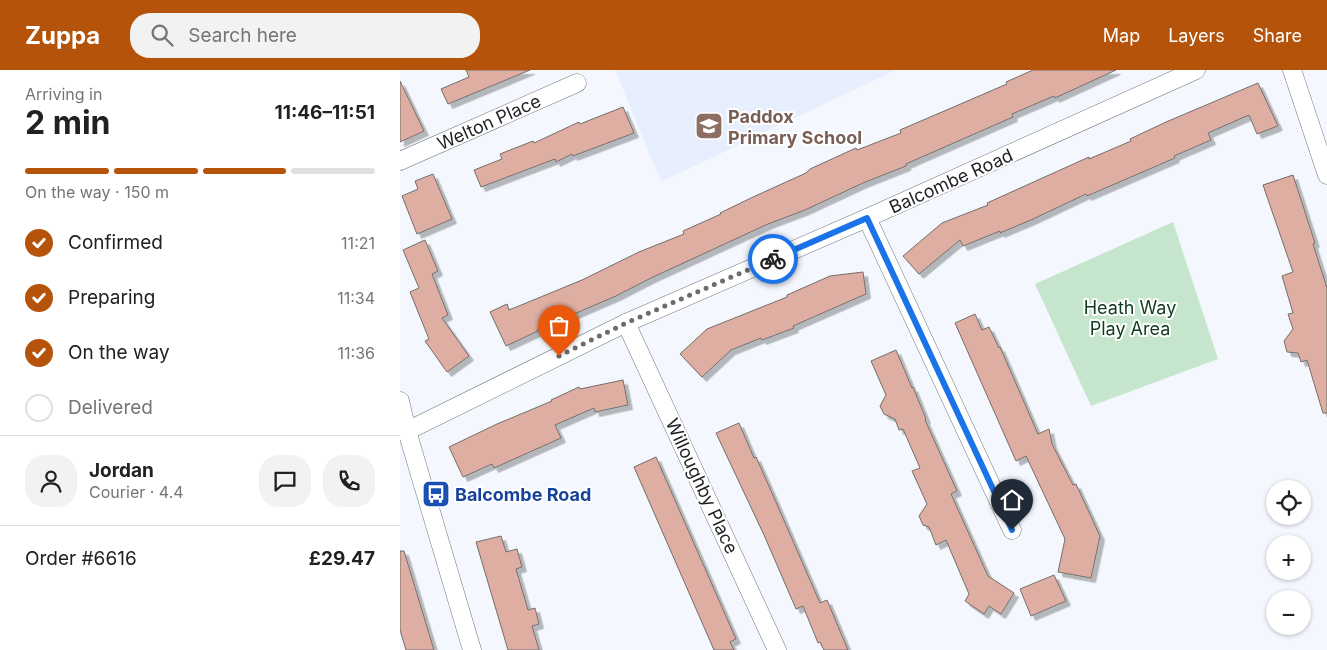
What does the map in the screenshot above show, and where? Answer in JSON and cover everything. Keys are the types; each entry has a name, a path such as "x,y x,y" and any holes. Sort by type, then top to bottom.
{"street":[{"name":"Balcombe Road","path":"407,431 626,323 867,218 1196,70"},
{"path":"1292,70 1327,175"},
{"name":"Welton Place","path":"400,161 577,83"},
{"path":"867,218 1012,530"},
{"name":"Willoughby Place","path":"626,323 777,650"},
{"path":"400,401 407,431 472,650"}],"shaded area":[{"name":"Paddox Primary School","path":"615,70 896,70 661,182"}],"green space":[{"name":"Heath Way Play Area","path":"1173,222 1218,359 1091,406 1035,284"}],"building":[{"path":"466,70 530,70 448,104 441,89 469,77"},
{"path":"1033,70 1116,70 1055,98 1054,96 1012,114 1013,117 906,164 906,166 768,224 506,346 490,312 507,304 509,310 582,280 639,252 684,234 683,231 806,173 810,169 856,148 857,150 901,133 900,130 1007,84 1006,82"},
{"path":"400,81 424,131 400,142"},
{"path":"1258,83 1278,126 1257,134 1249,115 1208,133 1211,140 1174,156 1175,158 1087,196 1086,194 1000,233 1000,231 963,246 960,240 919,274 903,256 942,223 988,205 987,203 1089,157 1089,159 1131,141 1130,139 1166,122"},
{"path":"623,107 634,133 573,156 572,154 556,162 555,159 481,187 474,170 502,159 500,154 533,141 534,143 579,122 580,124"},
{"path":"433,174 452,219 417,234 402,196 418,189 415,181"},
{"path":"1293,175 1327,288 1327,413 1323,413 1307,360 1301,362 1298,353 1287,352 1284,341 1293,329 1288,314 1293,313 1282,276 1293,272 1263,185"},
{"path":"425,240 438,271 432,274 448,315 442,318 469,356 447,372 425,341 429,339 410,292 419,288 403,250"},
{"path":"863,272 866,294 793,326 794,328 731,350 702,377 680,354 707,329 787,297 787,295 830,276"},
{"path":"975,314 982,330 989,327 1000,347 1038,434 1049,429 1052,444 1073,485 1076,484 1100,536 1091,578 1058,572 1065,539 1026,456 1016,461 955,323"},
{"path":"896,350 957,491 951,494 988,576 1014,593 1001,614 989,606 984,614 965,601 969,594 946,540 936,545 929,527 923,525 919,516 927,504 912,471 920,468 903,429 899,430 895,419 884,414 880,406 886,395 871,361"},
{"path":"623,380 628,405 595,412 594,408 555,425 561,438 494,468 492,464 463,477 449,447 579,387 580,389"},
{"path":"739,423 754,458 756,457 820,603 827,600 848,650 824,650 820,642 818,643 803,606 796,609 716,433"},
{"path":"656,457 736,639 730,642 734,650 714,650 634,467"},
{"path":"501,536 506,552 517,549 522,567 516,569 528,610 535,608 539,624 532,626 539,650 508,650 476,542"},
{"path":"400,551 404,551 434,650 406,650 400,630"},
{"path":"1054,575 1066,601 1031,616 1020,589"}],"way so far":[{"path":"559,356 626,323 773,259"}],"place":[{"name":"Paddox Primary School","path":"709,126"},
{"name":"Balcombe Road","path":"436,494"}],"route":[{"path":"773,259 867,218 1012,530"}]}
